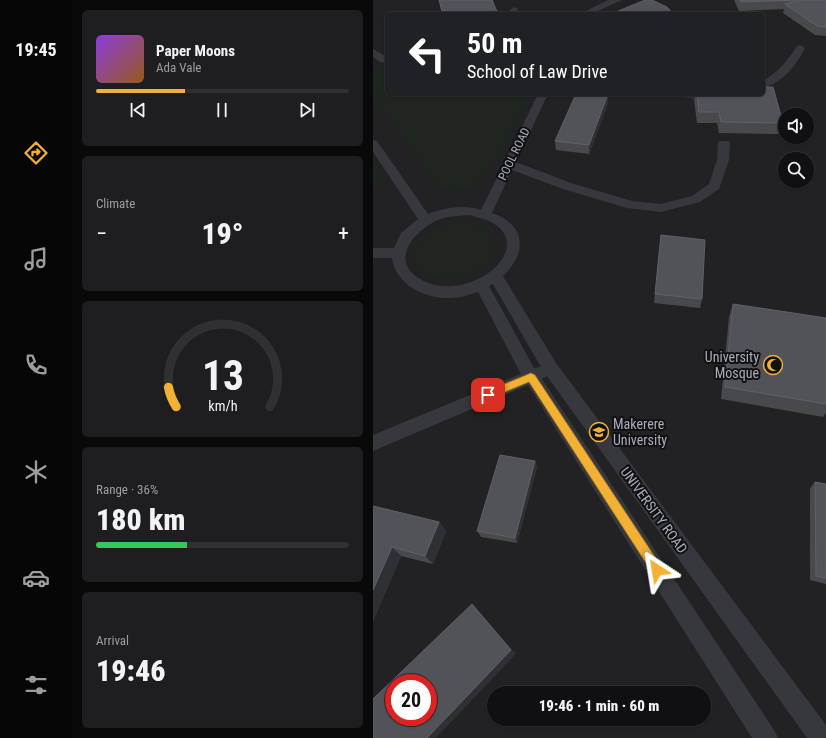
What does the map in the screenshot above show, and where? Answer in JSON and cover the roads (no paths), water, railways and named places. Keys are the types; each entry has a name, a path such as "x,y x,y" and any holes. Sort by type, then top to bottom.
{"lane":[{"path":"585,12 590,0"},
{"path":"588,12 607,3 618,0"},
{"path":"765,84 774,80 795,60 800,48"},
{"path":"375,50 383,60 385,60"},
{"name":"POOL ROAD","path":"485,214 542,96"},
{"path":"373,143 426,220"},
{"path":"509,164 567,186 632,205 661,208 696,199 715,186 723,160 724,143"},
{"path":"455,212 485,214 499,220 508,229 513,240 513,252 507,265 488,281 464,291 446,292 429,290 414,284 405,275 399,265 398,253 403,240 426,220 455,212"},
{"path":"373,253 398,253"},
{"name":"UNIVERSITY ROAD","path":"488,281 821,738"},
{"name":"UNIVERSITY ROAD","path":"488,281 531,377 766,738"},
{"path":"373,443 551,368"}],"place":[{"name":"University Mosque","path":"773,365"},
{"name":"Makerere University","path":"599,432"}]}
